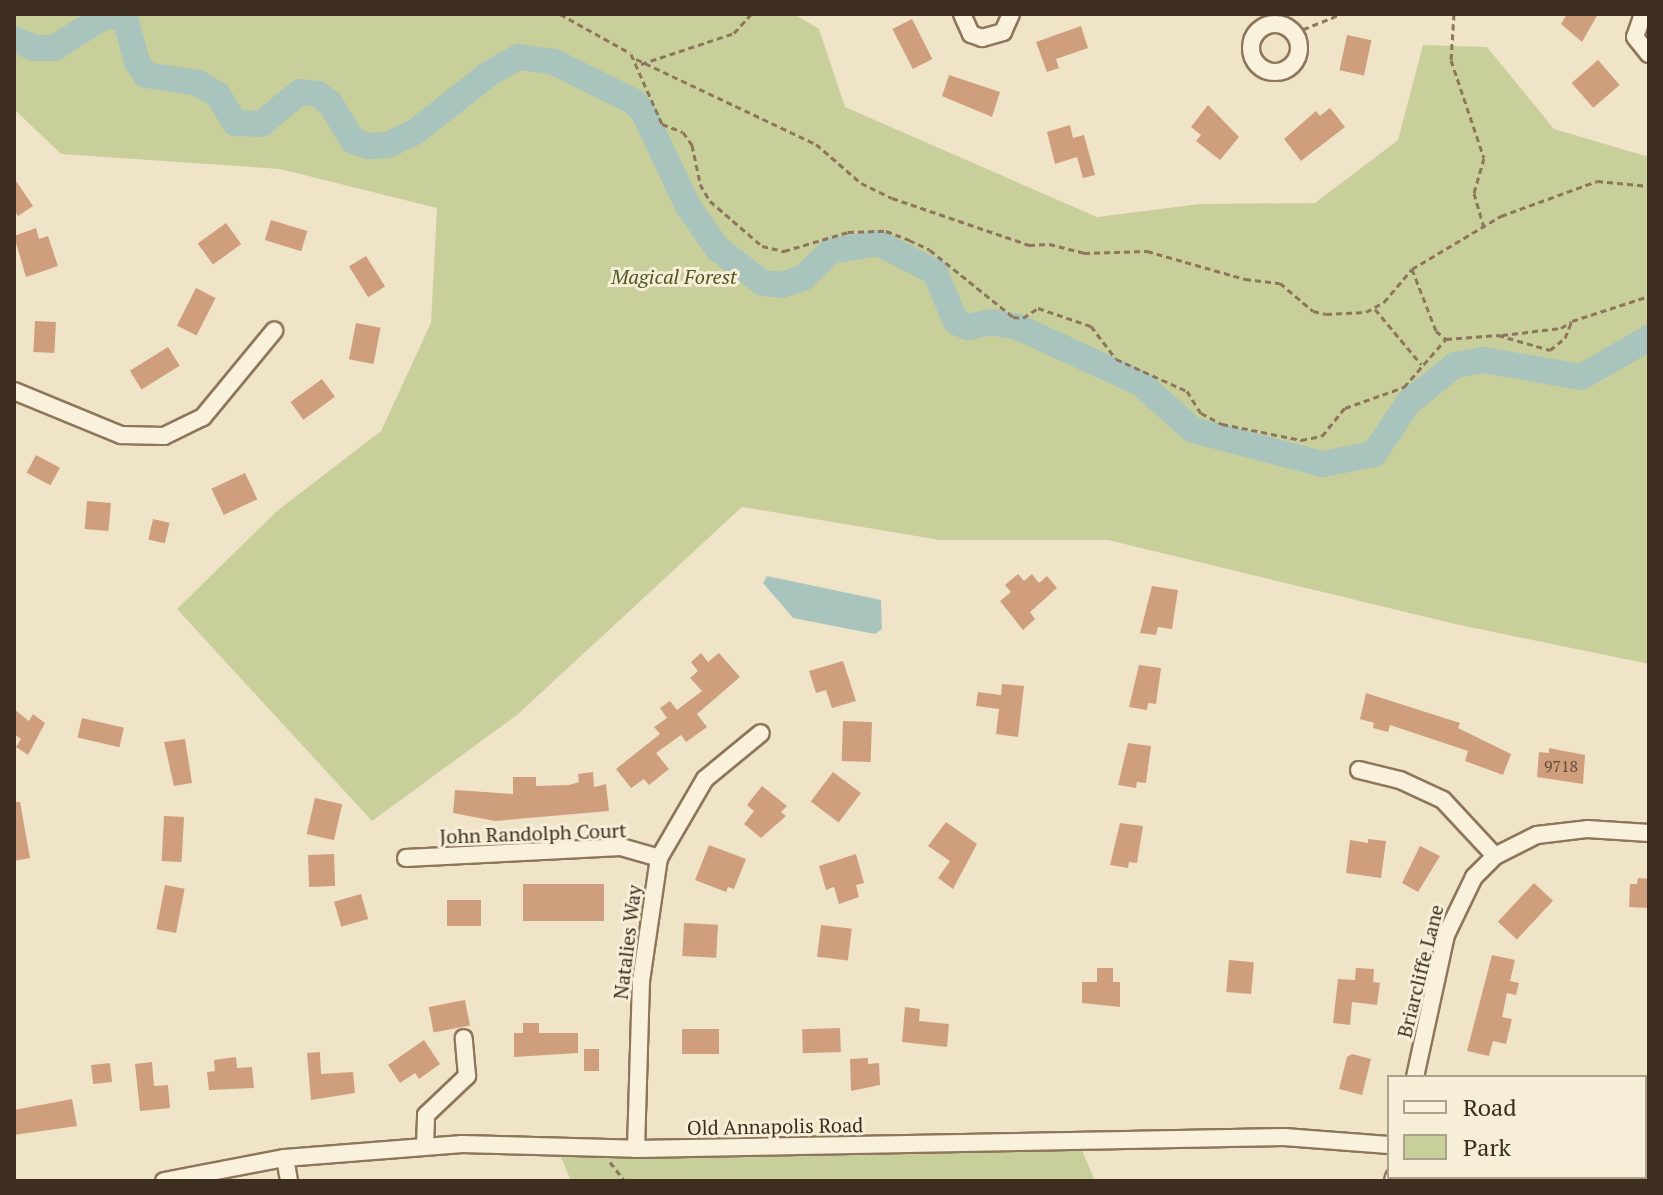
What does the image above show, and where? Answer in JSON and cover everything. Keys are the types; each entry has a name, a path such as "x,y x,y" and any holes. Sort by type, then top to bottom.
{"street":[{"path":"962,14 965,26 982,38 1003,32 1011,14"},
{"path":"1248,14 1260,29"},
{"path":"1643,14 1635,37 1649,54"},
{"path":"1281,24 1294,33 1299,46 1295,62 1274,73 1261,68 1251,55 1252,41 1260,29 1281,24"},
{"path":"14,391 121,435 164,436 214,406 274,331"},
{"name":"Natalies Way","path":"636,1149 641,981 659,858 705,779 761,733"},
{"path":"1359,770 1400,780 1443,800 1495,856"},
{"name":"Briarcliffe Lane","path":"1415,1075 1456,906 1474,877 1495,856 1516,843 1562,831 1649,833"},
{"name":"John Randolph Court","path":"406,858 621,847 659,858"},
{"path":"425,1146 426,1115 467,1076 464,1038"},
{"name":"Old Annapolis Road","path":"164,1181 285,1158 425,1146 636,1149 1284,1137 1387,1145"},
{"path":"285,1158 289,1181"}],"path":[{"path":"560,14 631,54 651,70 816,144 874,191 1015,242 1084,253 1133,249 1280,283 1313,311 1346,314 1374,308 1412,269 1429,258 1501,216 1580,186 1613,180 1649,186"},
{"path":"641,64 734,33 751,14"},
{"path":"1294,33 1341,14"},
{"path":"1454,14 1451,60 1484,158 1474,193 1477,215 1484,228"},
{"path":"631,54 662,124 683,132 692,145 700,184 710,201 762,246 784,251 848,232 886,231 930,250 1013,317 1023,318 1038,308 1091,326 1116,359 1187,391 1201,413 1222,424 1301,440 1322,436 1345,408 1404,387 1446,339 1561,328 1572,321 1649,296"},
{"path":"1412,269 1436,331 1446,339"},
{"path":"1374,308 1421,364"},
{"path":"1498,335 1550,350 1565,338 1572,321"}],"green space":[{"name":"Magical Forest","path":"14,14 794,14 819,29 845,107 1097,217 1200,204 1315,203 1398,140 1423,45 1487,47 1554,129 1649,157 1649,664 1455,624 1108,540 940,540 742,507 517,715 372,821 177,609 277,511 381,431 431,323 437,208 280,169 61,154 14,109"},
{"path":"1081,1148 1095,1181 571,1181 561,1157"}],"water":[{"path":"767,576 881,600 882,629 875,634 793,618 763,583"}],"building":[{"path":"1567,14 1598,14 1582,42 1561,24"},
{"path":"912,19 932,59 913,69 892,29"},
{"path":"1081,26 1088,48 1056,59 1059,68 1047,72 1036,42"},
{"path":"1347,35 1371,40 1364,75 1340,70"},
{"path":"1598,60 1620,85 1593,108 1572,83"},
{"path":"949,75 1000,92 992,117 942,96"},
{"path":"1208,105 1239,137 1220,160 1196,141 1201,135 1191,127"},
{"path":"1330,108 1345,127 1301,161 1284,139 1316,111 1320,116"},
{"path":"1070,125 1073,138 1084,135 1095,175 1083,178 1077,157 1055,164 1047,132"},
{"path":"14,178 33,206 18,216 14,210"},
{"path":"271,220 307,231 301,251 265,240"},
{"path":"226,223 241,244 213,265 198,244"},
{"path":"36,228 39,239 48,236 58,266 26,277 14,236"},
{"path":"366,256 385,287 368,297 349,267"},
{"path":"196,288 216,298 197,335 177,325"},
{"path":"35,321 56,322 54,353 33,352"},
{"path":"356,323 381,328 373,364 349,359"},
{"path":"168,347 180,366 141,390 130,371"},
{"path":"322,379 335,397 303,420 290,402"},
{"path":"36,455 60,468 50,485 27,473"},
{"path":"245,473 257,499 224,515 211,489"},
{"path":"87,501 111,503 108,531 85,529"},
{"path":"153,519 170,523 165,543 148,539"},
{"path":"1018,574 1024,581 1032,574 1039,583 1047,576 1057,588 1030,612 1035,619 1023,630 1000,601 1011,592 1005,585"},
{"path":"1152,586 1178,590 1172,629 1158,627 1156,635 1140,633"},
{"path":"701,653 708,662 719,653 740,677 697,714 707,727 686,742 681,735 656,753 669,769 649,785 644,779 631,788 616,769 660,734 654,727 667,718 660,708 670,701 677,710 702,691 690,678 698,671 691,662"},
{"path":"843,661 856,701 832,708 826,690 816,693 809,671"},
{"path":"1139,665 1161,668 1156,704 1148,703 1147,710 1129,707"},
{"path":"1002,684 1024,686 1018,737 996,734 999,709 976,706 978,692 1001,695"},
{"path":"1366,693 1460,723 1458,728 1511,754 1503,775 1465,761 1468,751 1390,725 1388,732 1373,728 1374,723 1360,719"},
{"path":"14,709 29,721 33,714 45,723 28,755 16,747 21,739 14,734"},
{"path":"82,718 124,728 119,747 78,737"},
{"path":"843,721 872,722 871,762 842,761"},
{"path":"185,739 192,783 174,786 164,742"},
{"path":"1128,743 1151,746 1146,783 1137,782 1136,788 1118,785"},
{"path":"1549,748 1585,755 1583,784 1537,777 1539,752 1549,753"},
{"path":"593,772 594,787 606,784 609,811 495,821 453,813 455,790 513,794 513,777 536,777 536,786 569,785 579,782 578,774"},
{"path":"833,772 861,793 839,823 811,802"},
{"path":"762,786 787,806 781,812 786,816 761,838 744,824 754,811 747,805"},
{"path":"315,798 342,804 334,840 307,834"},
{"path":"14,802 20,802 30,858 14,861"},
{"path":"164,816 184,817 182,862 162,861"},
{"path":"946,822 977,844 953,889 938,878 950,861 928,846"},
{"path":"1120,823 1143,826 1137,863 1129,862 1128,868 1110,865"},
{"path":"1368,839 1386,841 1381,878 1346,873 1350,840 1368,843"},
{"path":"709,845 746,859 734,889 728,887 726,892 695,880"},
{"path":"1420,846 1440,856 1418,892 1402,883"},
{"path":"334,854 335,886 309,887 308,855"},
{"path":"856,854 864,883 856,885 859,897 839,904 834,887 826,890 819,866"},
{"path":"1638,878 1649,879 1649,908 1629,907 1630,884 1637,884"},
{"path":"1534,883 1553,901 1517,939 1498,922"},
{"path":"523,884 604,884 604,921 523,921"},
{"path":"165,885 185,889 176,933 156,929"},
{"path":"361,894 368,919 341,927 334,902"},
{"path":"447,900 481,900 481,926 447,926"},
{"path":"684,923 718,925 716,958 682,956"},
{"path":"821,925 852,929 848,961 817,957"},
{"path":"1492,955 1515,960 1510,981 1519,983 1516,995 1507,993 1502,1017 1512,1019 1506,1044 1493,1041 1489,1056 1467,1051"},
{"path":"1229,960 1254,962 1251,994 1226,992"},
{"path":"1097,968 1113,968 1113,982 1120,982 1120,1007 1082,1003 1082,982 1097,982"},
{"path":"1356,968 1374,969 1373,982 1380,983 1377,1005 1352,1002 1350,1025 1333,1023 1338,979 1355,980"},
{"path":"465,1000 470,1026 434,1033 429,1007"},
{"path":"905,1007 920,1009 919,1021 949,1024 947,1047 902,1042"},
{"path":"523,1023 539,1023 539,1033 578,1033 578,1053 514,1057 514,1033 523,1033"},
{"path":"840,1028 841,1052 803,1053 802,1029"},
{"path":"682,1029 719,1029 719,1054 682,1054"},
{"path":"424,1040 440,1064 419,1079 415,1073 400,1083 388,1065"},
{"path":"584,1049 599,1049 599,1071 584,1071"},
{"path":"320,1052 321,1074 353,1072 355,1093 311,1100 307,1053"},
{"path":"1352,1054 1371,1059 1362,1095 1339,1089 1347,1057"},
{"path":"236,1057 237,1068 252,1067 254,1088 209,1090 207,1072 215,1071 214,1060"},
{"path":"868,1058 868,1064 879,1063 880,1085 851,1091 850,1059"},
{"path":"152,1062 154,1086 168,1085 170,1108 140,1111 135,1064"},
{"path":"110,1063 112,1082 93,1084 91,1065"},
{"path":"72,1099 77,1126 14,1135 14,1110"}],"waterway":[{"path":"14,39 34,48 54,48 103,17 115,16 126,21 137,62 146,75 198,83 218,95 235,123 261,124 300,92 318,94 330,103 353,141 369,146 388,145 415,132 490,73 519,57 554,62 633,101 644,113 688,206 718,249 763,283 781,285 803,278 831,251 878,243 935,272 956,322 968,327 990,322 1018,327 1140,383 1193,430 1323,464 1374,454 1409,402 1455,365 1483,360 1581,377 1649,338"}]}
